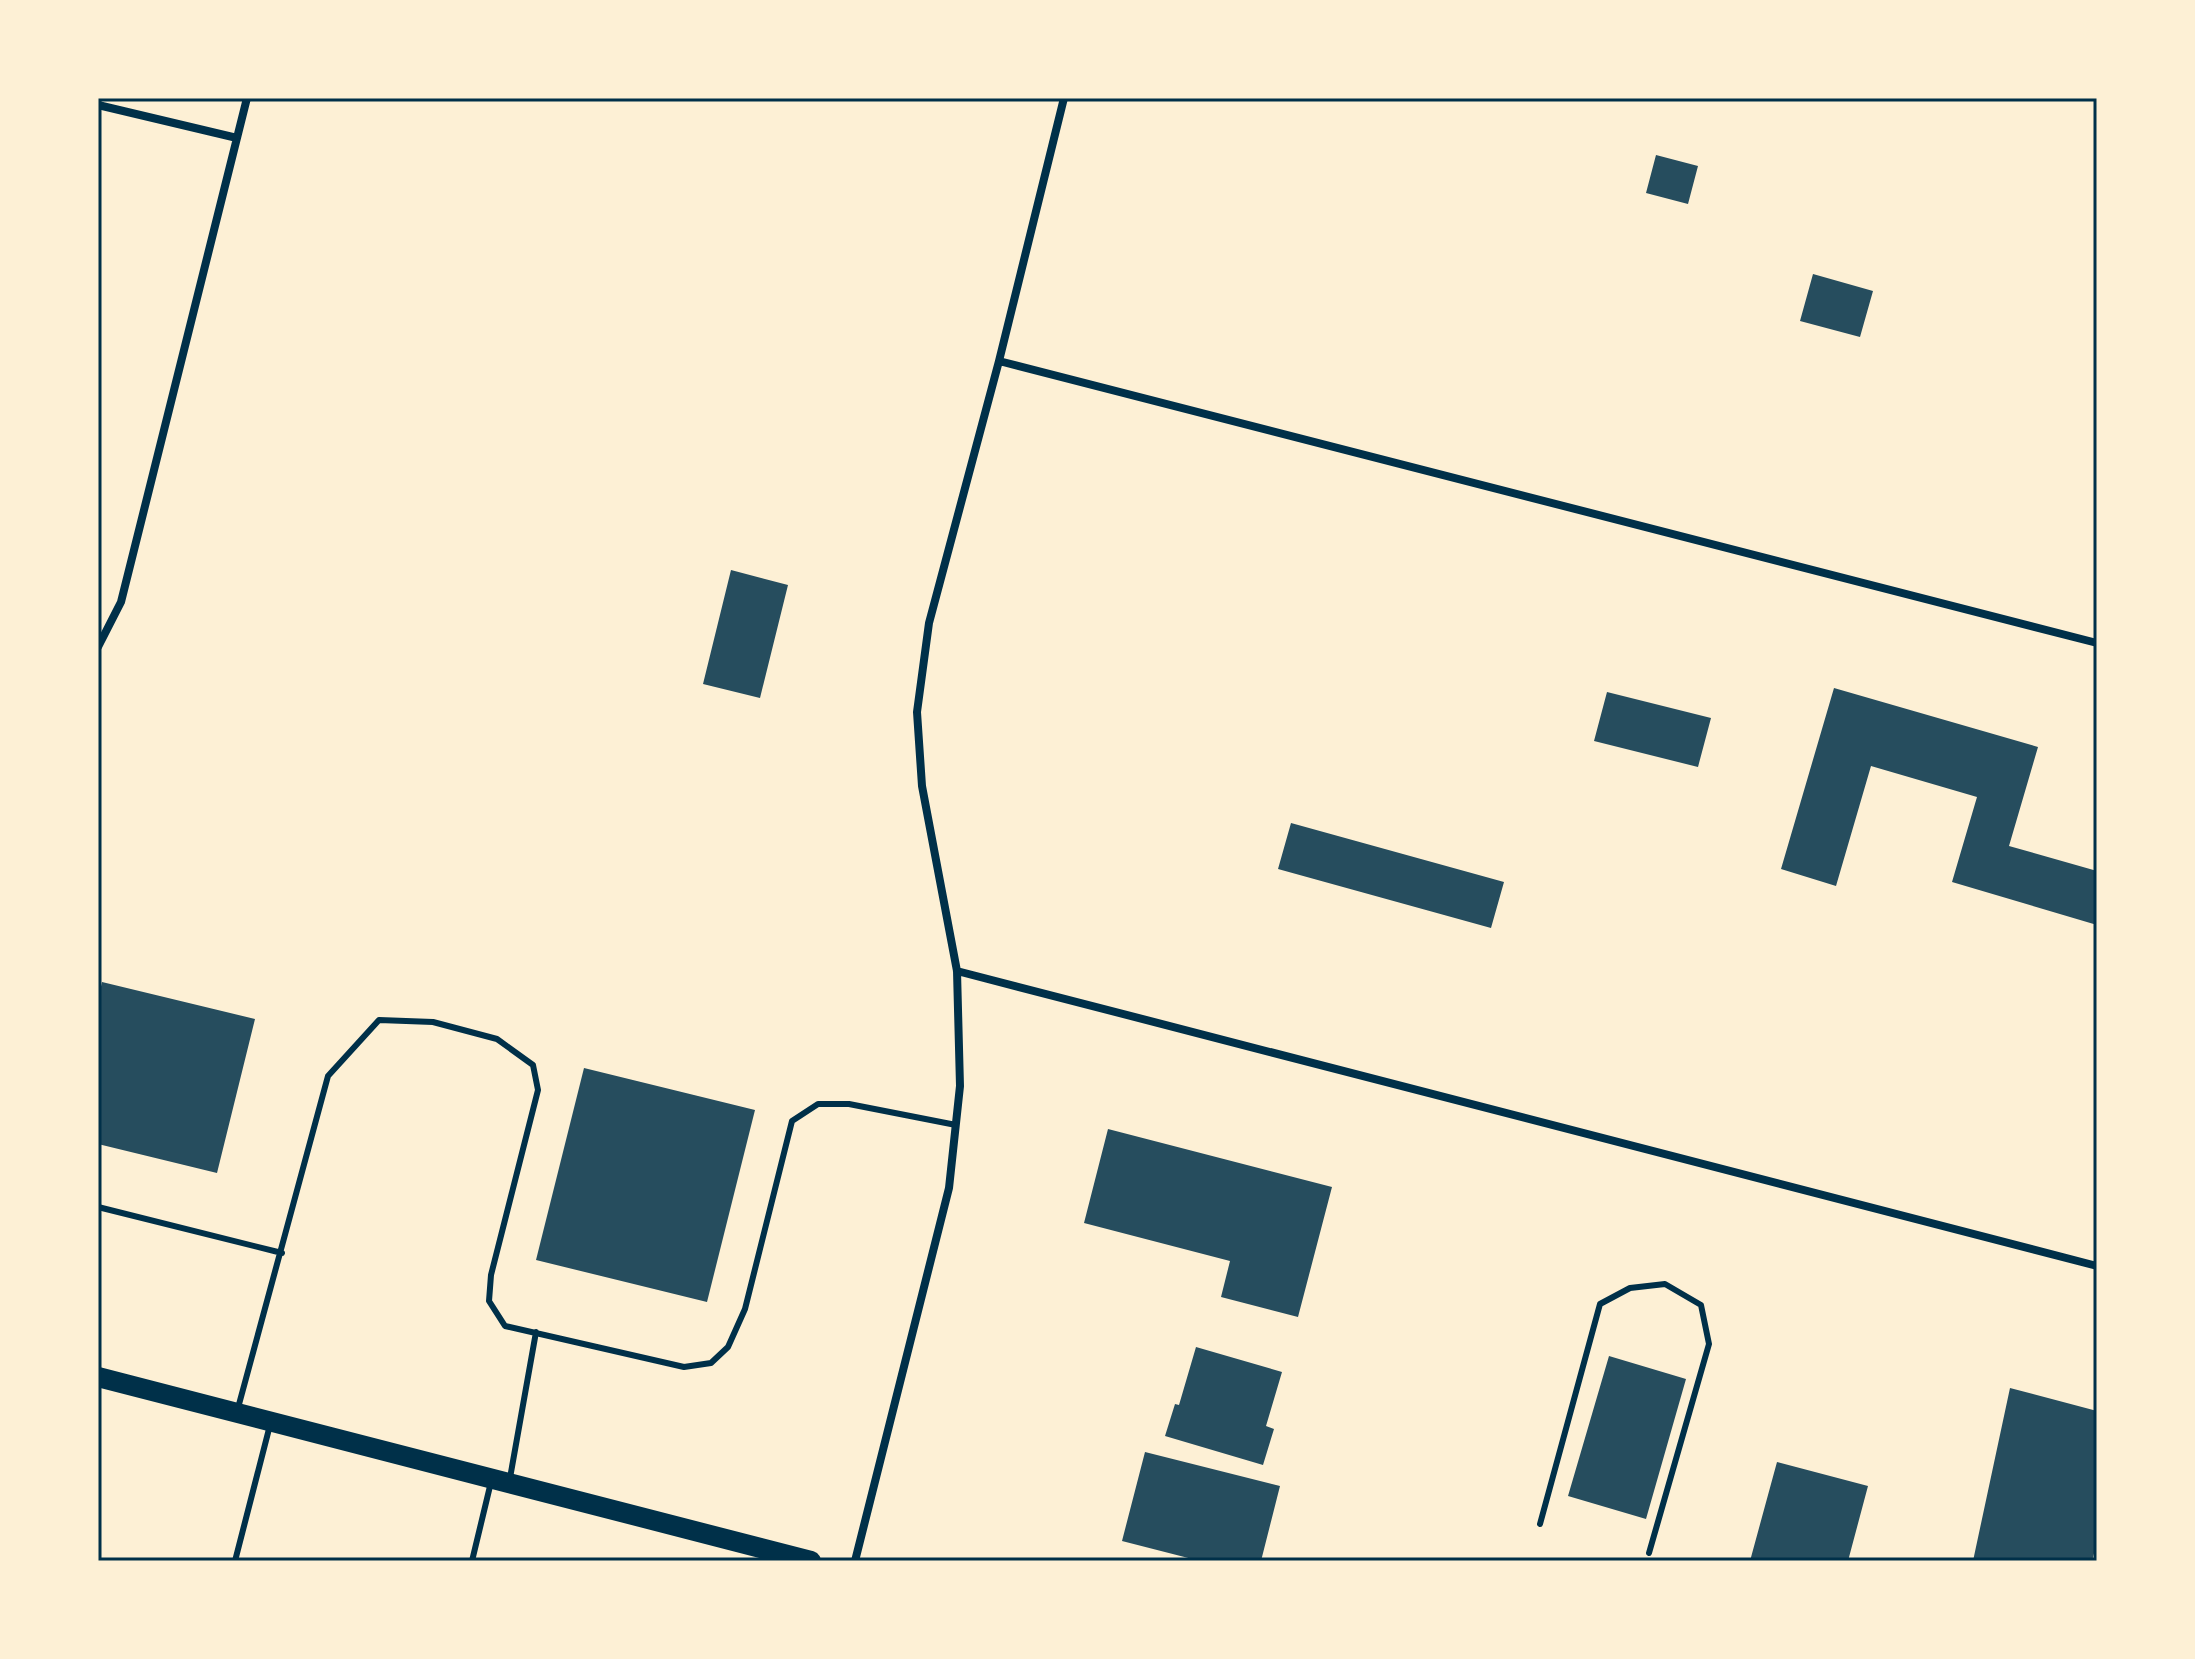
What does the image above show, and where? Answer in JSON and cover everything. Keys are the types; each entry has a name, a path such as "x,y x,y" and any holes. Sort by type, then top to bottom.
{"main road":[{"path":"98,1377 811,1561"}],"street":[{"path":"98,647 121,602 247,98"},
{"path":"855,1561 949,1188 960,1086 957,971 922,786 917,712 929,623 999,361 1064,98"},
{"path":"98,105 237,138"},
{"path":"999,361 2097,643"},
{"path":"957,971 2097,1266"}],"lane":[{"path":"237,1413 328,1076 379,1020 433,1022 497,1039 533,1065 538,1090 491,1275 489,1301 505,1326 684,1367 711,1363 728,1347 745,1309 792,1121 818,1104 849,1104 956,1125"},
{"path":"98,1207 282,1253"},
{"path":"1540,1524 1600,1304 1630,1288 1665,1284 1701,1305 1709,1344 1649,1553"},
{"path":"472,1561 500,1481 536,1332"},
{"path":"235,1561 271,1421"}],"building":[{"path":"1656,155 1698,166 1688,204 1646,193"},
{"path":"1813,274 1873,291 1860,337 1800,321"},
{"path":"731,570 788,585 760,698 703,684"},
{"path":"1834,688 2038,747 2009,846 2097,871 2097,925 1952,882 1977,797 1871,766 1836,886 1781,869"},
{"path":"1607,692 1711,718 1698,767 1594,741"},
{"path":"1291,823 1504,882 1491,928 1278,869"},
{"path":"102,982 255,1019 217,1173 98,1144 98,1000"},
{"path":"584,1068 755,1110 707,1302 536,1260"},
{"path":"1108,1129 1332,1187 1298,1317 1221,1297 1230,1261 1084,1223"},
{"path":"1196,1347 1282,1372 1266,1426 1274,1429 1263,1465 1165,1436 1175,1404 1179,1405"},
{"path":"1609,1356 1686,1379 1646,1519 1568,1496"},
{"path":"2010,1388 2097,1411 2097,1542 2092,1561 1973,1561"},
{"path":"1145,1452 1280,1486 1261,1561 1200,1561 1122,1541"},
{"path":"1777,1462 1868,1486 1848,1561 1750,1561"}]}
